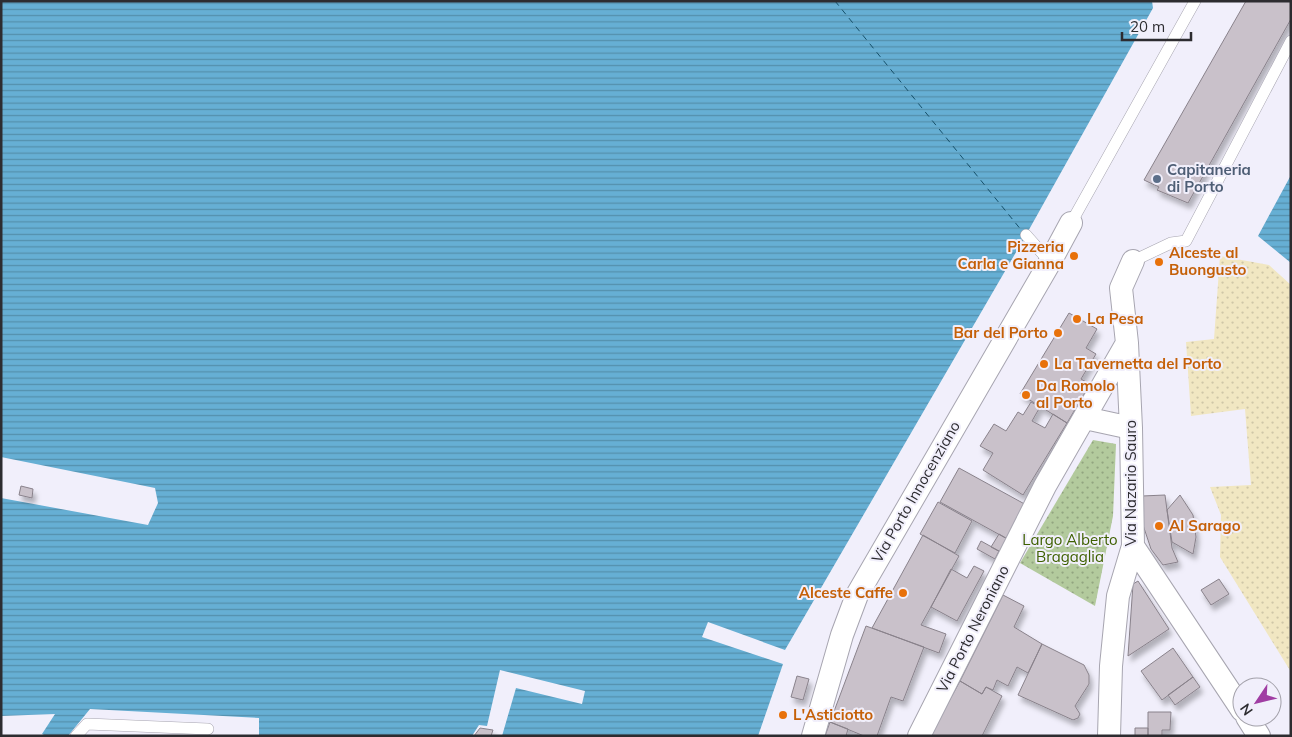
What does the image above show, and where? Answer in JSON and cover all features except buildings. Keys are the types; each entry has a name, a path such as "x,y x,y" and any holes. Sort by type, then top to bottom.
{"street":[{"name":"Via Porto Innocenziano","path":"812,736 842,634 857,595 1071,223"},
{"name":"Via Nazario Sauro","path":"1109,736 1111,666 1118,596 1133,546 1131,428 1127,343 1121,288 1133,261"},
{"path":"1127,343 1085,418 1131,428"},
{"name":"Via Porto Neroniano","path":"919,736 1045,486 1085,418"},
{"path":"1133,546 1232,695"}],"lane":[{"path":"1071,223 1195,1"},
{"path":"1133,261 1171,243 1186,241 1291,41"},
{"path":"1026,235 1050,262"},
{"path":"76,736 87,724 208,729"}],"green space":[{"name":"Largo Alberto Bragaglia","path":"1093,440 1116,444 1113,516 1095,606 1020,563"}],"sand":[{"path":"1220,256 1269,265 1291,285 1291,672 1220,557 1221,515 1210,487 1251,485 1245,409 1191,416 1186,342 1214,339"}],"water":[{"path":"1,1 1152,1 1153,8 1026,235 785,650 708,622 702,637 783,664 758,736 502,736 516,688 582,704 585,691 500,670 487,726 479,725 472,736 259,736 259,718 90,709 68,736 46,736 42,734 55,714 1,716 1,498 148,525 158,503 155,488 1,457"},
{"path":"1291,175 1291,263 1258,236"}],"ferry route":[{"path":"835,1 1022,231"}],"place":[{"name":"Capitaneria di Porto","path":"1157,179"},
{"name":"Pizzeria Carla e Gianna","path":"1074,256"},
{"name":"Alceste al Buongusto","path":"1159,262"},
{"name":"La Pesa","path":"1077,319"},
{"name":"Bar del Porto","path":"1058,333"},
{"name":"La Tavernetta del Porto","path":"1044,364"},
{"name":"Da Romolo al Porto","path":"1026,395"},
{"name":"Al Sarago","path":"1159,526"},
{"name":"Alceste Caffe","path":"903,593"},
{"name":"L'Asticiotto","path":"783,715"}]}
